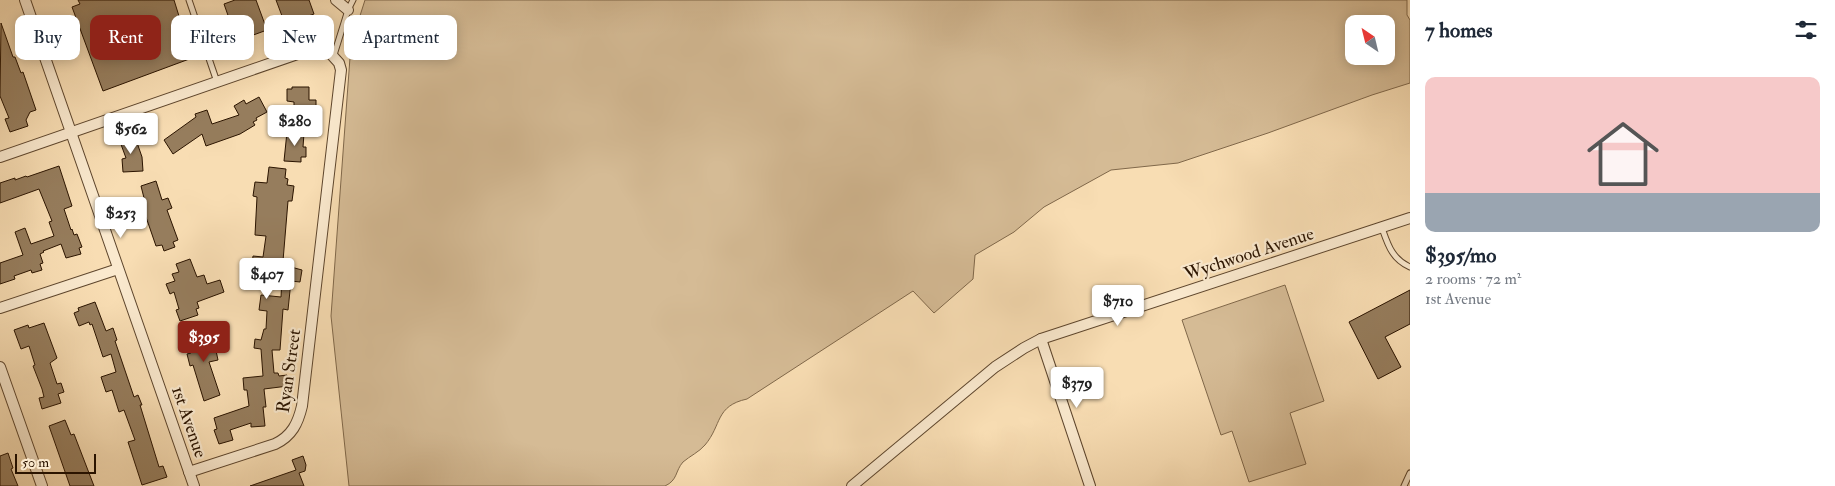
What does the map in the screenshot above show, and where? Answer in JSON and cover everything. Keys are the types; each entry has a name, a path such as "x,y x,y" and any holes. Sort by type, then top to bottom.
{"street":[{"name":"1st Avenue","path":"25,0 194,486"},
{"path":"336,0 348,10"},
{"name":"Ryan Street","path":"190,472 275,444 286,437 298,424 302,406 316,292 340,70 339,63 334,55"},
{"path":"0,157 280,60"},
{"name":"Wychwood Avenue","path":"852,486 994,367 1041,339 1410,218"},
{"path":"0,308 118,269"},
{"path":"1041,339 1090,486"},
{"path":"0,366 42,486"}],"lane":[{"path":"189,0 217,82"},
{"path":"334,55 348,10 354,0"},
{"path":"1382,228 1394,256 1400,262 1410,267"},
{"path":"1404,486 1410,473"}],"shaded area":[{"path":"365,0 1407,0 1407,15 1410,20 1410,83 1178,163 1111,170 1044,207 1014,232 975,255 973,279 934,313 913,291 747,399 729,406 720,417 705,445 680,465 672,481 665,486 349,486 331,316 350,60 457,60 457,15 360,15"},
{"path":"1285,285 1324,401 1290,413 1306,464 1249,482 1232,431 1221,435 1182,320"}],"building":[{"path":"78,0 174,0 179,15 171,15 171,60 187,60 103,91 92,60 161,60 161,15 90,15 90,56 80,29 80,15 75,15 72,7 80,4"},
{"path":"235,0 256,0 264,22 264,31 254,35 254,15 228,15 224,4"},
{"path":"276,0 309,0 314,14 311,15 282,15"},
{"path":"1,23 13,57 15,57 21,73 23,72 36,110 30,112 26,120 28,126 10,132 5,119 9,118 0,96"},
{"path":"292,87 309,87 309,100 316,100 316,111 300,111 300,108 294,108 294,102 287,101 287,89 292,89"},
{"path":"259,97 267,112 256,118 257,120 253,122 255,125 240,134 206,146 202,134 173,154 164,140 196,117 195,114 207,110 212,124 239,115 234,106 244,100 246,104"},
{"path":"287,132 304,133 303,147 306,147 306,157 301,157 301,162 284,161"},
{"path":"134,134 142,157 143,171 123,172 122,159 126,158 119,139"},
{"path":"59,166 72,206 64,209 71,230 74,235 77,234 82,247 79,248 81,254 66,258 61,244 40,254 43,263 40,264 42,270 32,273 31,270 14,276 15,279 0,284 0,263 23,255 15,232 25,228 31,244 54,236 49,222 52,221 39,189 0,203 0,183 15,178 15,180 27,177"},
{"path":"269,167 286,169 285,178 288,179 287,185 294,186 292,201 288,201 283,261 291,262 291,267 302,270 300,282 291,281 288,310 283,309 280,350 272,350 274,373 278,373 279,376 287,375 288,386 264,389 266,407 263,407 265,426 251,427 251,423 230,430 233,440 219,444 214,430 217,429 214,418 249,406 247,390 244,390 243,378 263,376 261,349 254,348 255,339 261,340 264,329 266,329 267,311 259,310 261,295 281,297 282,278 251,274 253,256 263,257 266,236 255,235 257,197 253,196 255,182 267,183"},
{"path":"156,181 162,200 168,198 172,208 167,210 178,240 173,242 175,247 164,251 162,245 156,246 146,217 142,218 137,205 145,202 141,186"},
{"path":"190,259 197,277 204,275 207,284 220,280 224,292 197,302 199,308 196,309 198,315 180,321 176,310 179,309 174,292 170,294 166,284 175,281 172,274 179,272 176,264"},
{"path":"1410,290 1410,324 1385,337 1401,367 1378,379 1349,322"},
{"path":"95,302 106,331 113,328 117,340 115,341 134,397 138,395 142,405 140,405 159,467 163,466 167,477 142,485 128,442 135,440 124,410 119,412 112,390 106,392 101,377 116,372 111,354 103,357 92,324 90,325 89,322 79,326 74,313 79,311 78,308"},
{"path":"44,323 57,358 50,363 57,384 61,383 64,392 58,394 61,403 42,409 39,398 44,397 33,366 35,365 29,346 21,349 14,330 28,325 29,328"},
{"path":"212,332 218,360 209,362 220,395 204,401 193,365 190,366 187,354 191,353 187,337"},
{"path":"65,420 71,435 74,434 94,486 70,486 49,426"},
{"path":"8,453 13,468 11,469 18,486 0,486 0,456"},
{"path":"303,456 306,465 305,471 299,473 304,486 250,486 296,470 292,460"}]}
